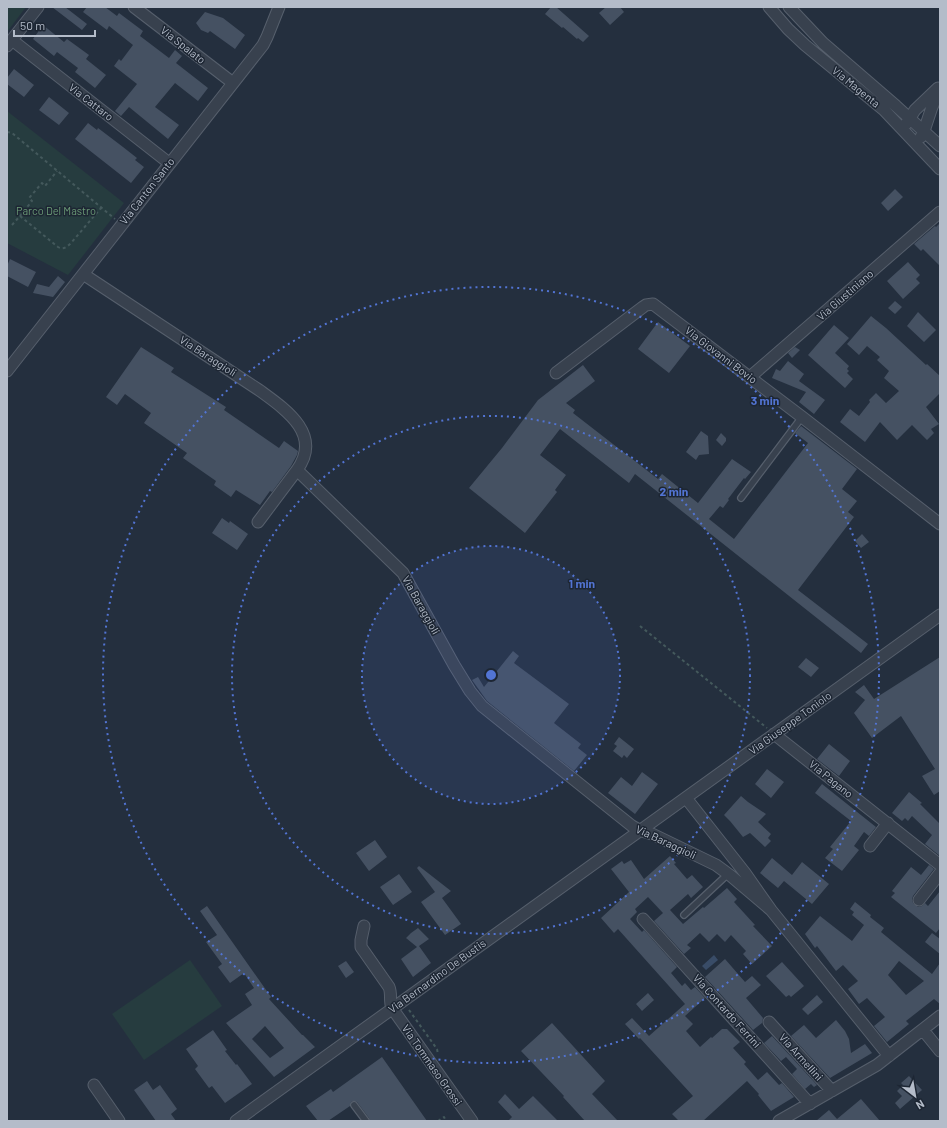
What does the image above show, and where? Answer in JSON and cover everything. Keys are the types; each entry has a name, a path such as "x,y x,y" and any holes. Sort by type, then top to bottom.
{"street":[{"path":"10,43 38,7"},
{"name":"Via Spalato","path":"134,7 232,83"},
{"name":"Via Canton Santo","path":"7,371 265,41 279,7"},
{"name":"Via Magenta","path":"769,7 805,45 879,106 940,169"},
{"name":"Via Magenta","path":"789,7 823,43 940,146"},
{"name":"Via Cattaro","path":"10,43 169,163"},
{"path":"903,130 915,110 940,86"},
{"path":"913,141 920,138 924,131 940,89"},
{"name":"Via Giustiniano","path":"750,377 940,212"},
{"name":"Via Baraggioli","path":"83,274 259,390 287,411 299,426 306,442 306,453 297,470 403,573 470,691 482,706 639,830 652,834 709,862 728,874 771,910"},
{"name":"Via Giovanni Bovio","path":"556,373 643,307 650,304 656,306 940,524"},
{"path":"258,522 297,470"},
{"name":"Via Giuseppe Toniolo","path":"639,830 686,798 940,615"},
{"name":"Via Pagano","path":"774,734 940,865"},
{"name":"Via Baraggioli","path":"686,798 746,873 771,910 889,1056"},
{"path":"870,846 888,823"},
{"name":"Via Bernardino De Bustis","path":"236,1121 639,830"},
{"path":"919,900 940,873"},
{"name":"Via Contardo Ferrini","path":"644,919 810,1104"},
{"path":"364,926 361,948 389,987 391,993 390,1005 392,1008"},
{"name":"Via Tommaso Grossi","path":"392,1008 472,1121"},
{"path":"779,1121 867,1071 889,1056 940,1016"},
{"name":"Via Armellini","path":"769,1022 832,1091"},
{"path":"923,1030 940,1051"},
{"path":"94,1085 119,1121"}],"lane":[{"path":"741,498 802,417"},
{"path":"684,915 728,874"},
{"path":"354,1105 366,1121"}],"path":[{"path":"7,132 12,133 115,219"},
{"path":"12,225 32,201 29,198 42,183 45,186 58,171"},
{"path":"20,216 58,246 66,248 101,208"},
{"path":"640,626 774,734"},
{"path":"438,1121 444,1117 446,1121 450,1118"}],"green space":[{"path":"7,7 26,7 7,32"},
{"name":"Parco Del Mastro","path":"7,111 124,203 68,275 7,243"},
{"path":"190,960 222,1006 144,1060 112,1014"}],"water":[{"path":"714,955 718,960 706,970 702,966"}],"building":[{"path":"52,7 65,7 87,24 82,30"},
{"path":"87,7 105,7 117,16 119,13 143,31 140,36 169,58 175,50 182,56 176,63 208,88 198,101 175,83 155,107 179,125 168,139 129,107 121,116 115,111 137,84 114,66 119,59 121,61 133,45 109,26 107,30 83,12"},
{"path":"551,7 556,7 589,36 583,42 563,27 562,28 545,14"},
{"path":"606,7 620,7 624,12 610,25 599,13"},
{"path":"205,12 223,18 245,35 235,49 210,31 208,33 201,30 196,23"},
{"path":"43,25 64,42 67,39 89,55 86,59 106,75 95,88 75,72 78,68 57,52 54,56 33,39"},
{"path":"14,69 34,85 24,97 7,84 7,78"},
{"path":"49,97 69,113 59,125 39,110"},
{"path":"88,123 97,130 98,128 137,158 135,160 144,167 131,183 75,139"},
{"path":"895,189 903,197 888,211 881,203"},
{"path":"940,223 940,266 923,249 921,251 914,244"},
{"path":"10,259 36,272 28,287 7,276 7,266"},
{"path":"908,262 920,275 916,279 920,283 903,299 887,281"},
{"path":"58,276 65,282 53,297 33,293 37,284 49,287"},
{"path":"895,301 902,307 895,314 888,308"},
{"path":"918,312 936,330 924,342 907,326"},
{"path":"871,316 940,376 940,393 926,407 939,424 931,429 934,433 927,440 912,425 897,440 880,422 865,442 840,422 850,409 859,416 870,402 869,400 876,393 886,403 899,391 884,378 889,371 877,360 880,357 867,346 859,355 847,344"},
{"path":"658,322 690,346 669,373 638,349"},
{"path":"834,325 849,338 835,353 849,366 847,369 849,371 847,373 853,379 845,388 808,355"},
{"path":"141,347 174,368 171,372 226,407 224,410 279,448 284,441 298,451 291,466 272,492 270,491 260,505 236,490 231,497 214,485 216,481 183,458 187,453 144,423 151,413 125,394 117,405 106,397"},
{"path":"795,347 800,350 792,358 788,353"},
{"path":"788,361 804,374 799,381 825,400 814,414 799,402 806,392 772,378 776,369 780,371"},
{"path":"583,365 595,381 566,403 575,410 573,413 658,479 662,474 698,503 732,459 751,472 745,479 744,478 723,508 720,506 709,519 734,539 808,443 795,433 801,426 857,469 842,489 857,501 848,512 854,517 798,590 868,644 861,653 635,474 629,483 560,429 540,455 566,475 555,490 557,492 525,533 469,488 502,448 538,400"},
{"path":"701,431 708,436 709,454 699,455 696,460 686,452"},
{"path":"721,433 726,438 726,441 722,446 716,440"},
{"path":"222,518 229,523 230,521 248,534 237,550 212,533"},
{"path":"862,534 869,542 861,548 855,541"},
{"path":"513,651 519,656 514,663 569,704 554,723 581,744 578,748 587,755 574,771 487,701 472,680 478,677 484,687"},
{"path":"940,657 940,791 934,795 922,776 935,769 901,716 872,738 854,713 865,700 855,692 864,685 874,699"},
{"path":"806,658 819,668 811,677 798,667"},
{"path":"619,737 634,749 627,758 624,755 622,758 613,751 617,746 614,744"},
{"path":"829,744 850,761 839,776 817,759"},
{"path":"767,769 784,782 771,798 755,784"},
{"path":"642,772 658,784 635,814 608,793 621,777 632,786"},
{"path":"822,784 876,827 869,836 864,832 854,846 859,850 842,871 825,858 833,849 830,847 851,821 815,793"},
{"path":"909,792 922,803 920,804 940,824 940,856 925,844 932,835 912,816 908,821 905,818 902,821 892,813"},
{"path":"741,796 766,814 758,822 771,834 768,838 771,841 765,847 750,833 743,837 724,815"},
{"path":"375,840 387,857 369,871 356,853"},
{"path":"670,856 676,863 674,864 687,879 692,875 703,887 691,898 688,894 670,910 683,924 727,888 737,899 734,902 755,925 753,926 772,946 752,964 743,954 746,951 731,935 725,942 717,934 709,942 700,933 687,945 691,948 684,954 654,921 663,913 648,897 635,909 637,912 630,919 642,932 644,930 677,967 671,973 682,986 685,983 691,990 695,987 705,998 685,1016 693,1024 686,1031 700,1047 722,1029 727,1029 740,1042 733,1048 746,1062 744,1064 758,1080 767,1072 779,1085 782,1083 794,1097 771,1111 758,1095 759,1094 747,1081 703,1121 679,1121 672,1114 693,1096 640,1038 639,1039 625,1024 632,1018 649,1036 685,1004 618,929 614,933 601,918 629,892 611,869 622,861 624,864 631,860 644,879"},
{"path":"772,858 792,875 802,862 829,884 812,904 784,881 778,888 760,873"},
{"path":"929,865 934,869 912,899 913,903 918,907 925,903 928,906 940,891 940,928 936,933 891,897 895,893 892,891 911,867 921,875"},
{"path":"419,866 451,891 442,898 461,924 445,935 421,902 435,892 417,868"},
{"path":"399,874 412,892 393,905 380,887"},
{"path":"855,902 884,928 881,932 932,974 940,963 940,1004 934,999 906,1021 909,1024 887,1042 874,1026 885,1017 867,998 859,1004 848,989 858,981 843,965 836,971 817,946 815,948 805,934 820,916 852,941 864,925 852,915 854,912 850,909","holes":["899,961 924,981 906,995 888,975"]},
{"path":"207,906 271,997 269,999 315,1047 274,1077 226,1023 252,1005 245,994 254,988 244,973 230,983 218,967 222,964 206,942 217,935 200,911","holes":["265,1026 284,1048 270,1058 252,1039"]},
{"path":"418,928 429,939 419,946 431,963 413,977 401,959 417,947 406,938"},
{"path":"932,933 940,939 940,954 925,942"},
{"path":"725,959 745,982 752,976 761,985 746,998 763,1018 762,1023 753,1030 705,977"},
{"path":"346,961 354,972 346,978 338,966"},
{"path":"782,962 804,986 791,997 789,995 786,997 766,976"},
{"path":"648,993 654,1000 642,1011 636,1004"},
{"path":"817,995 823,1002 808,1015 802,1009"},
{"path":"836,1020 845,1031 849,1039 851,1053 865,1044 872,1053 830,1078 791,1036 804,1025 816,1038"},
{"path":"552,1023 605,1081 592,1094 618,1121 585,1121 563,1097 564,1096 521,1051"},
{"path":"213,1030 227,1050 225,1051 252,1084 225,1103 212,1086 209,1088 195,1069 198,1066 186,1049"},
{"path":"772,1036 817,1085 814,1087 811,1084 805,1089 792,1074 797,1069 786,1057 781,1061 764,1043"},
{"path":"382,1057 427,1121 370,1121 357,1102 354,1101 351,1102 350,1106 328,1121 318,1121 306,1106 331,1089 333,1092"},
{"path":"909,1076 922,1090 900,1109 895,1103 902,1096 897,1091 903,1085 901,1083"},
{"path":"147,1081 153,1090 160,1085 177,1109 171,1114 176,1121 156,1121 134,1090"},
{"path":"505,1094 519,1109 533,1096 558,1121 508,1121 512,1117 498,1102"},
{"path":"861,1099 880,1121 816,1121 829,1110 837,1119"}]}
